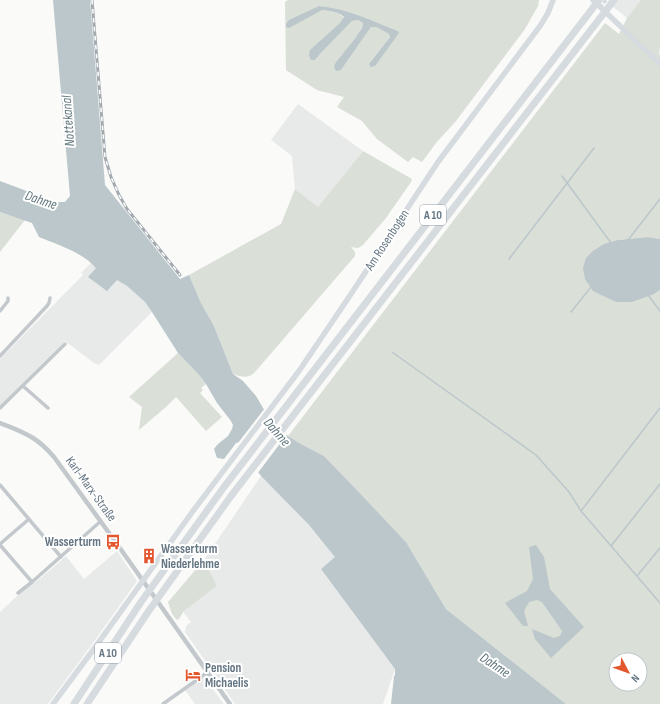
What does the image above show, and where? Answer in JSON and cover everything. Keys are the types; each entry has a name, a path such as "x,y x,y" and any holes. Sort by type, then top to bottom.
{"highway":[{"name":"A 10","path":"74,704 161,573 224,487 599,0"},
{"name":"A 10","path":"87,704 168,583 231,496 614,0"}],"main road":[{"name":"Am Rosenbogen","path":"53,704 217,478 276,402 315,348 438,162 540,26 548,13 553,0"},
{"path":"593,0 660,64"}],"street":[{"path":"0,311 8,301 8,298"},
{"path":"0,356 48,306 50,298"},
{"path":"0,408 65,344"},
{"path":"23,386 48,408"},
{"name":"Karl-Marx-Straße","path":"0,423 29,436 46,448 61,466 230,704"},
{"path":"0,485 61,556"},
{"path":"29,519 0,545 32,582"},
{"path":"18,593 101,521"},
{"path":"163,704 208,672"}],"shaded area":[{"path":"288,0 539,0 538,6 525,29 456,121 436,143 422,162 413,157 408,162 377,139 362,121 337,107 344,97 317,90 286,70 285,2","holes":["319,6 339,9 398,31 369,64 390,37 389,34 376,27 371,27 341,70 336,62 356,38 362,28 363,23 358,20 352,21 315,60 344,18 337,13 322,10"]},
{"path":"609,0 641,0 627,18 607,2"},
{"path":"641,0 660,0 660,239 648,237 618,240 654,294 660,290 660,704 566,704 446,609 406,542 324,456 288,436 605,23 619,34 627,18"},
{"path":"298,104 363,151 318,207 295,189 292,156 271,140"},
{"path":"363,151 412,179 411,182 386,218 363,245 358,248 351,247 355,252 355,256 255,372 250,376 245,377 233,374 214,326 201,303 189,275 281,224 295,189 318,207"},
{"path":"0,212 25,220 0,252"},
{"path":"92,262 97,268 89,277 117,280 127,286 145,302 152,312 99,365 94,363 65,341 0,406 0,359 83,275 81,273"},
{"path":"178,353 206,384 201,388 203,390 200,393 222,417 206,431 176,397 139,430 142,407 129,397"},
{"path":"261,476 309,525 336,557 321,569 395,669 383,704 235,704 185,632 186,626 191,622 184,611 217,586 204,560"},
{"path":"117,551 137,581 48,704 0,704 0,612 32,582 34,583 42,577 66,556 84,579"},
{"path":"204,560 217,586 184,611 178,620 172,614 168,602"},
{"path":"204,677 224,704 195,704 185,690"}],"water":[{"path":"53,0 90,0 105,185 180,279 189,275 201,303 214,326 233,374 243,381 256,396 269,418 288,436 324,456 406,542 446,609 566,704 391,704 395,669 321,569 335,557 309,525 258,472 267,460 248,440 236,443 224,459 217,458 214,449 228,436 233,425 217,403 206,384 178,353 145,302 127,286 117,280 107,291 88,277 96,268 90,262 77,253 39,237 32,223 0,212 0,181 56,202 65,202 70,196"},
{"path":"319,6 339,9 398,31 399,33 375,66 371,67 369,64 390,37 389,34 376,27 371,27 341,70 336,71 334,67 336,62 354,40 362,28 363,23 358,20 352,21 315,60 311,60 309,55 310,50 340,23 344,17 331,11 322,10 289,28 286,27 286,24 289,20"},
{"path":"648,237 660,239 660,290 654,294 632,302 616,302 593,291 585,279 583,268 586,258 593,251 604,244 618,240"},
{"path":"536,545 544,557 550,589 584,627 551,658 535,639 532,629 554,638 560,636 562,631 542,602 537,600 529,602 524,611 528,626 523,626 505,603 527,591 533,579 529,547"}],"pier":[{"path":"265,408 270,417 288,433 257,474 257,471 265,460 248,442 237,445 224,461"}],"waterway":[{"path":"509,259 594,148"},
{"path":"562,176 611,243"},
{"path":"628,240 660,199"},
{"path":"571,312 591,287"},
{"path":"648,295 660,311"},
{"path":"392,352 536,455 569,492 581,511 660,603"},
{"path":"581,511 660,408"},
{"path":"611,546 660,484"},
{"path":"637,576 660,548"}],"tunnel":[{"path":"600,7 606,0"}],"railway":[{"path":"92,0 105,157 111,177 127,209 180,275"}],"place":[{"name":"Wasserturm","path":"113,542"},
{"name":"Wasserturm Niederlehme","path":"149,556"},
{"name":"Pension Michaelis","path":"193,675"}],"water label":[{"name":"Nottekanal","path":"68,121"},
{"name":"Dahme","path":"41,200"},
{"name":"Dahme","path":"277,432"},
{"name":"Dahme","path":"495,665"}]}
